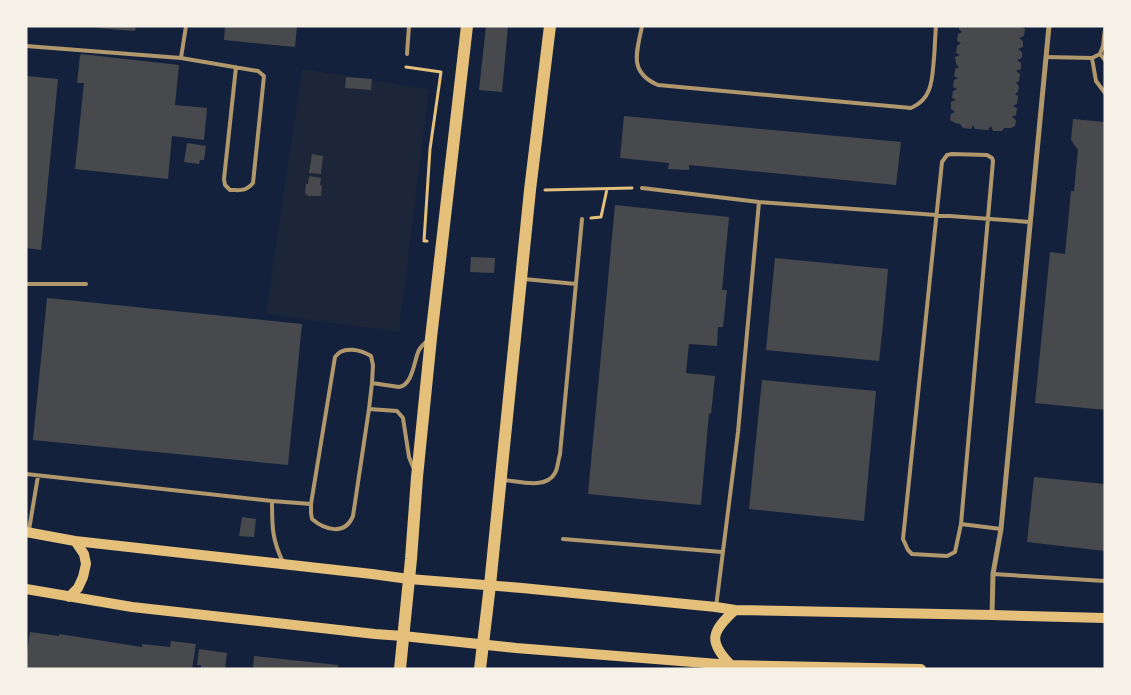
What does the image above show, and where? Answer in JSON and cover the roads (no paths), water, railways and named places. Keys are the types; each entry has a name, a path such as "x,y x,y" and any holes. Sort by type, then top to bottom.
{"main road":[{"path":"400,669 431,338 467,26"},
{"path":"480,669 530,190 550,26"},
{"path":"27,532 75,541 409,579 490,585 735,610 992,614 1105,618"},
{"path":"68,596 78,588 86,564 84,554 75,541"},
{"path":"26,589 132,607 516,648 731,665 921,669"},
{"path":"731,665 717,649 715,638 717,629 735,610"}],"street":[{"path":"992,614 993,574 1001,529 1048,26"}],"lane":[{"path":"181,58 186,26"},
{"path":"407,54 409,26"},
{"path":"642,26 636,63 648,80 658,84 911,108 923,100 928,93 932,80 936,26"},
{"path":"1046,57 1092,58 1100,54 1105,29"},
{"path":"26,46 181,58 236,66 258,71 264,76 253,183 243,190 230,190 224,180 236,66"},
{"path":"1100,54 1105,60"},
{"path":"1092,58 1096,81 1105,93"},
{"path":"948,155 987,155 992,158 988,218 961,524 955,552 947,556 912,554 903,539 942,162 948,155"},
{"path":"642,188 760,202 1030,222"},
{"path":"716,607 738,432 760,202"},
{"path":"501,480 540,484 549,480 555,473 560,454 582,218"},
{"path":"521,279 576,284"},
{"path":"26,284 86,284"},
{"path":"372,383 403,386 409,380 420,350 431,338"},
{"path":"343,350 364,352 371,356 373,364 369,409 353,516 346,527 338,530 323,528 312,519 311,504 335,357 343,350"},
{"path":"369,409 397,411 403,418 409,457 417,477"},
{"path":"26,474 311,504"},
{"path":"27,532 38,476"},
{"path":"272,501 272,526 276,548 284,564"},
{"path":"961,524 1001,529"},
{"path":"563,539 722,552"},
{"path":"993,574 1105,581"}]}
